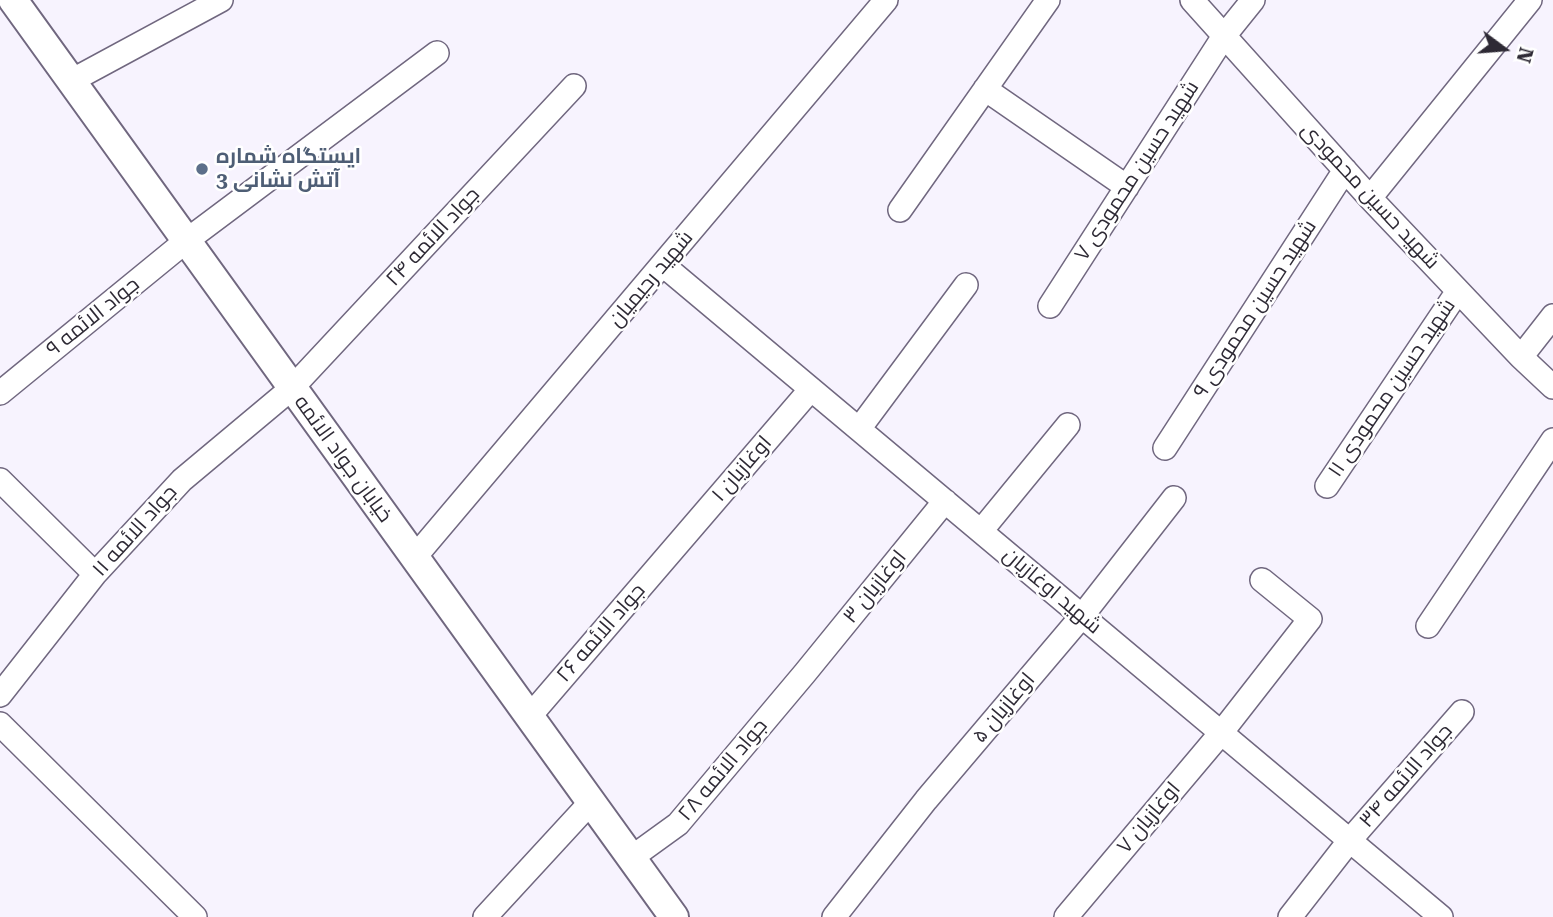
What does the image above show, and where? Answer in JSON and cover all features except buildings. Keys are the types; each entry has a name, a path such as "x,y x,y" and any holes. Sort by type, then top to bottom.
{"street":[{"name":"خیابان جواد الائمه","path":"13,0 674,917"},
{"path":"71,81 220,0"},
{"name":"شهید رحیمیان","path":"414,558 886,0"},
{"path":"900,210 1048,0"},
{"name":"شهید حسین محمودی","path":"1192,0 1370,198 1521,357 1553,387"},
{"name":"شهید حسین محمودی ۷","path":"1050,306 1224,36 1253,0"},
{"path":"1370,198 1530,0"},
{"name":"جواد الائمه ۹","path":"0,393 186,240 437,53"},
{"name":"جواد الائمه ۲۴","path":"292,388 574,86"},
{"path":"985,89 1127,187"},
{"name":"شهید حسین محمودی ۹","path":"1165,448 1345,170"},
{"name":"شهید اوغازیان","path":"663,265 1441,917"},
{"path":"859,429 966,285"},
{"name":"شهید حسین محمودی ۱۱","path":"1327,485 1458,291"},
{"path":"1521,357 1553,316"},
{"name":"جواد الائمه ۱۱","path":"0,695 95,574 182,480 292,388"},
{"name":"اوغازیان ۱","path":"673,549 811,389"},
{"path":"981,531 1068,425"},
{"path":"1428,626 1553,440"},
{"path":"0,480 95,574"},
{"name":"اوغازیان ۵","path":"834,917 926,800 1082,616 1174,498"},
{"name":"اوغازیان ۳","path":"805,673 945,501"},
{"name":"جواد الائمه ۲۶","path":"529,717 673,549"},
{"name":"اوغازیان ۷","path":"1071,910 1221,733 1310,620 1262,580"},
{"name":"جواد الائمه ۲۸","path":"631,858 678,824 805,673"},
{"name":"جواد الائمه ۳۴","path":"1290,917 1350,840 1462,712"},
{"path":"0,724 195,917"},
{"path":"485,917 591,802"}],"place":[{"name":"ایستگاه شماره 3 آتش نشانی","path":"202,169"}]}
